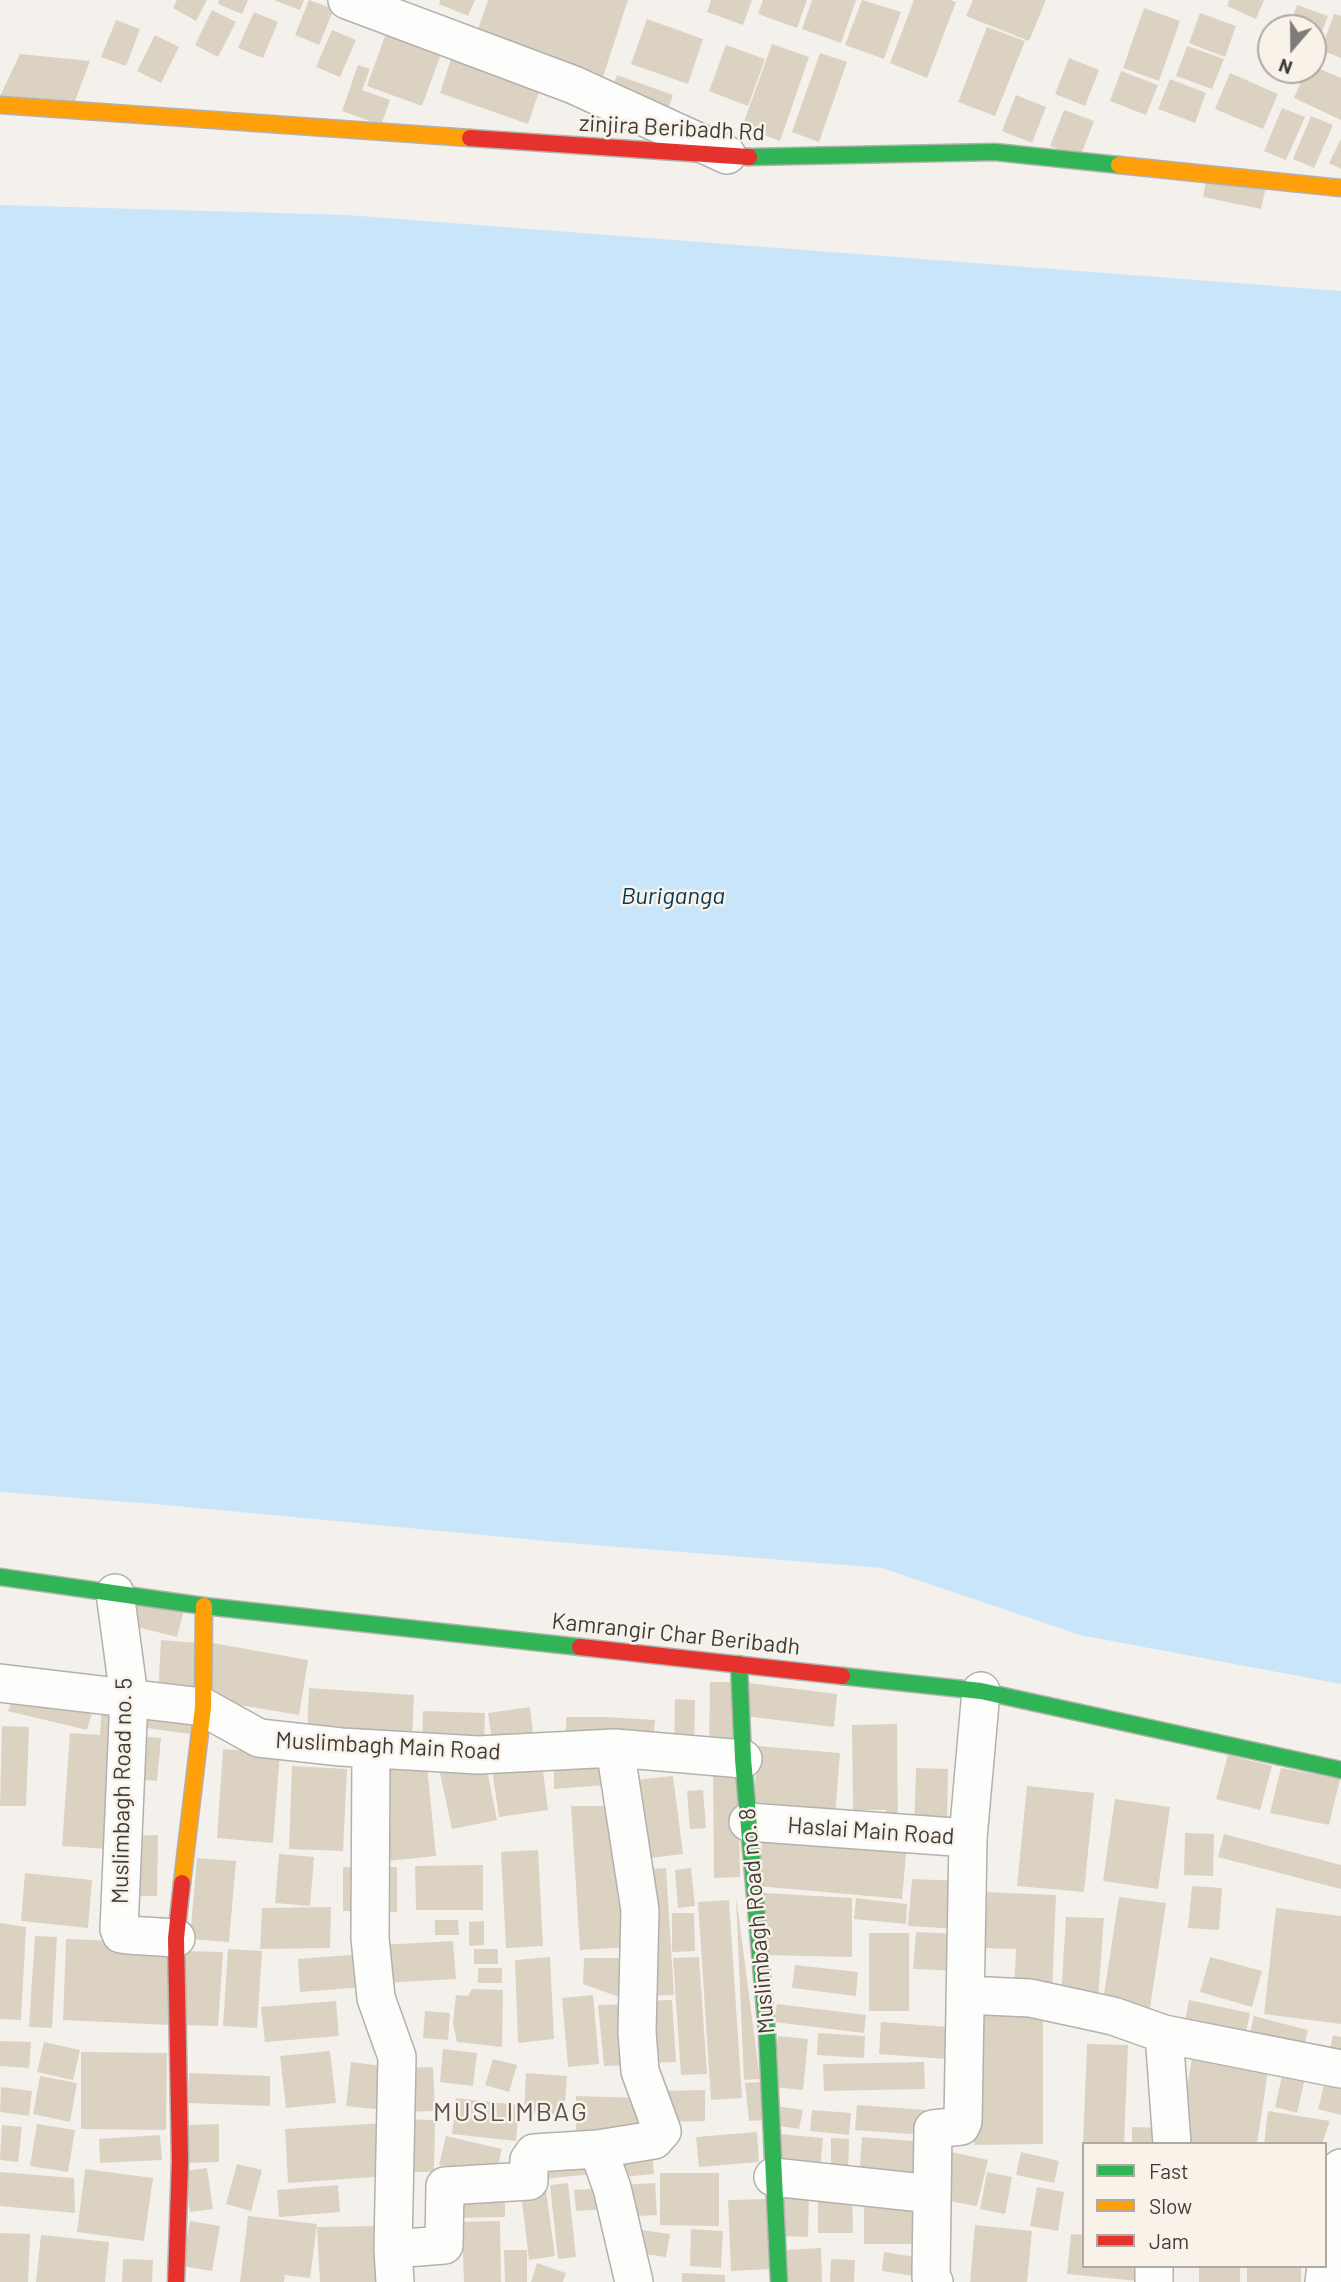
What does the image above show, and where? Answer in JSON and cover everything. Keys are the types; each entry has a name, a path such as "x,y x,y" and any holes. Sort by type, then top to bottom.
{"street":[{"path":"347,0 422,14 731,157"},
{"name":"zinjira Beribadh Rd","path":"0,105 731,157 995,152 1341,188"},
{"name":"Kamrangir Char Beribadh","path":"0,1577 204,1606 981,1691 1341,1770"},
{"name":"Muslimbagh Road no. 5","path":"115,1593 129,1697 119,1929 121,1934 176,1938"},
{"path":"176,2282 180,2161 176,1938 203,1707 204,1606"},
{"name":"Muslimbagh Road no. 8","path":"738,1664 743,1759 767,2033 779,2282"},
{"name":"Muslimbagh Main Road","path":"0,1683 203,1707 259,1738 371,1749 478,1755 615,1748 743,1759"},
{"path":"968,1838 981,1691"},
{"path":"371,1749 370,1938 376,1998 397,2057 394,2266 444,2245 445,2186 529,2181 530,2161 534,2153 598,2149 654,2140 662,2131 640,2071 637,2032 640,1910 615,1748"},
{"name":"Haslai Main Road","path":"748,1822 968,1838 964,2121 961,2126 933,2129 932,2194"},
{"path":"965,1995 1030,1998 1113,2016 1164,2034 1341,2070"},
{"path":"1164,2034 1172,2142"},
{"path":"598,2149 612,2188 634,2282"},
{"path":"1327,2262 1341,2168"},
{"path":"773,2178 932,2194 931,2277 934,2282"}],"water":[{"name":"Buriganga","path":"0,205 347,215 1341,291 1341,1684 1080,1635 882,1568 0,1492"}],"building":[{"path":"177,0 207,0 196,21 173,8"},
{"path":"219,0 248,0 242,14 218,4"},
{"path":"274,0 304,0 300,10"},
{"path":"309,0 334,9 319,45 295,35"},
{"path":"440,0 475,0 468,16 439,4"},
{"path":"488,0 628,0 601,83 474,41"},
{"path":"711,0 752,0 743,25 707,12"},
{"path":"763,0 807,0 797,28 758,14"},
{"path":"812,0 856,0 841,43 802,29"},
{"path":"862,0 901,12 884,59 845,45"},
{"path":"914,0 956,2 927,78 890,63"},
{"path":"973,0 1046,0 1029,41 966,16"},
{"path":"1229,0 1264,0 1256,19 1227,6"},
{"path":"1297,5 1322,14 1294,14"},
{"path":"1144,8 1180,21 1159,81 1123,68"},
{"path":"212,10 236,22 218,57 195,45"},
{"path":"254,12 278,22 263,58 238,48"},
{"path":"1200,13 1236,26 1225,57 1189,43"},
{"path":"1334,14 1341,16 1341,58 1327,52 1327,33"},
{"path":"647,19 703,39 688,84 631,64"},
{"path":"116,20 140,29 126,66 101,57"},
{"path":"987,27 1025,41 995,116 958,102"},
{"path":"332,30 356,40 340,77 316,67"},
{"path":"387,30 442,51 422,106 367,86"},
{"path":"155,35 179,47 161,83 137,71"},
{"path":"772,44 809,57 780,141 742,127"},
{"path":"726,45 765,59 748,106 709,91"},
{"path":"1187,46 1224,59 1212,89 1176,76"},
{"path":"820,53 847,62 819,142 792,132"},
{"path":"20,54 90,61 75,101 0,96"},
{"path":"452,56 541,86 528,124 440,93"},
{"path":"1069,58 1099,70 1085,106 1055,94"},
{"path":"358,65 370,69 362,90 390,100 381,125 342,111"},
{"path":"1121,71 1158,85 1146,115 1110,101"},
{"path":"1327,72 1341,78 1341,120 1294,98 1300,84 1327,84"},
{"path":"1230,73 1278,94 1263,129 1215,109"},
{"path":"617,75 673,95 658,139 601,119"},
{"path":"1170,79 1206,93 1195,123 1158,109"},
{"path":"1016,95 1046,107 1032,143 1002,131"},
{"path":"1282,108 1305,117 1286,160 1264,151"},
{"path":"1064,110 1094,121 1080,157 1050,146"},
{"path":"1311,116 1333,125 1314,168 1293,159"},
{"path":"1341,139 1341,169 1329,163"},
{"path":"1209,166 1268,178 1261,209 1203,197"},
{"path":"132,1598 184,1610 177,1637 125,1624"},
{"path":"161,1640 197,1643 195,1699 158,1696"},
{"path":"213,1643 308,1660 299,1715 204,1699"},
{"path":"710,1682 735,1682 734,1753 709,1753"},
{"path":"748,1683 837,1694 834,1727 744,1716"},
{"path":"19,1686 95,1703 87,1730 8,1711"},
{"path":"309,1688 414,1695 412,1740 307,1733"},
{"path":"675,1699 695,1700 694,1750 674,1749"},
{"path":"102,1704 120,1706 109,1849 62,1846 70,1733 100,1735"},
{"path":"137,1704 193,1712 190,1734 133,1726"},
{"path":"530,1707 533,1734 492,1740 488,1713"},
{"path":"423,1711 485,1713 484,1748 422,1746"},
{"path":"566,1717 655,1720 652,1752 566,1746"},
{"path":"897,1724 898,1829 886,1829 886,1810 853,1810 852,1725"},
{"path":"2,1726 29,1727 26,1806 0,1806"},
{"path":"137,1736 161,1738 157,1781 132,1779"},
{"path":"758,1746 840,1753 835,1818 753,1811"},
{"path":"223,1749 280,1753 273,1843 217,1838"},
{"path":"541,1755 548,1810 499,1817 491,1762"},
{"path":"606,1755 606,1785 554,1789 554,1758"},
{"path":"1228,1755 1272,1766 1260,1810 1216,1799"},
{"path":"426,1756 436,1856 388,1861 378,1761"},
{"path":"485,1760 497,1820 452,1829 439,1769"},
{"path":"713,1763 738,1763 740,1877 714,1878"},
{"path":"292,1766 347,1769 343,1851 289,1849"},
{"path":"916,1768 948,1769 947,1832 914,1831"},
{"path":"1281,1768 1340,1779 1329,1825 1270,1813"},
{"path":"673,1776 683,1854 642,1859 633,1780"},
{"path":"1027,1786 1094,1793 1084,1892 1017,1886"},
{"path":"703,1790 706,1828 690,1829 687,1791"},
{"path":"1115,1799 1170,1807 1158,1889 1103,1881"},
{"path":"571,1806 617,1806 629,1947 580,1950"},
{"path":"763,1830 907,1843 902,1899 758,1886"},
{"path":"1185,1833 1214,1834 1213,1876 1184,1875"},
{"path":"1224,1834 1341,1865 1341,1889 1218,1857"},
{"path":"158,1835 157,1896 133,1896 132,1836"},
{"path":"538,1850 543,1946 506,1948 501,1852"},
{"path":"279,1854 314,1857 310,1906 275,1903"},
{"path":"197,1858 236,1861 229,1942 190,1939"},
{"path":"483,1865 483,1910 416,1910 415,1866"},
{"path":"343,1867 397,1867 397,1912 343,1911"},
{"path":"666,1868 674,1995 647,1996 639,1870"},
{"path":"691,1868 695,1906 678,1908 675,1870"},
{"path":"25,1873 92,1880 88,1928 21,1921"},
{"path":"912,1879 963,1881 959,1929 908,1926"},
{"path":"1192,1886 1222,1888 1219,1930 1188,1928"},
{"path":"983,1892 1056,1895 1052,1995 1014,1993 1016,1949 981,1948"},
{"path":"764,1893 852,1898 852,1957 764,1955"},
{"path":"736,1896 760,2079 744,2080"},
{"path":"1119,1897 1166,1903 1150,2008 1103,2001"},
{"path":"856,1898 907,1904 906,1924 854,1919"},
{"path":"729,1900 742,2098 711,2100 698,1902"},
{"path":"331,1907 330,1948 260,1949 262,1908"},
{"path":"1276,1908 1341,1916 1341,2024 1264,2014"},
{"path":"672,1913 694,1913 695,1951 672,1952"},
{"path":"1066,1917 1104,1918 1098,1998 1061,1997"},
{"path":"435,1920 458,1920 459,1935 435,1935"},
{"path":"484,1921 484,1945 469,1946 469,1922"},
{"path":"0,1923 26,1927 21,2020 0,2019"},
{"path":"916,1932 963,1934 960,1971 913,1969"},
{"path":"869,1933 909,1933 909,2011 869,2011"},
{"path":"35,1936 57,1937 52,2028 29,2027"},
{"path":"66,1939 172,1943 169,2025 63,2020"},
{"path":"453,1941 456,1979 382,1983 380,1945"},
{"path":"228,1949 262,1951 257,2028 223,2026"},
{"path":"474,1949 498,1949 498,1964 474,1964"},
{"path":"184,1951 223,1952 218,2026 178,2025"},
{"path":"362,1954 365,1987 300,1992 298,1959"},
{"path":"550,1957 554,2039 518,2043 515,1960"},
{"path":"699,1957 707,2074 681,2075 673,1958"},
{"path":"1210,1957 1262,1971 1252,2007 1200,1992"},
{"path":"584,1958 632,1958 630,2001 583,1984"},
{"path":"795,1965 858,1972 856,1996 792,1988"},
{"path":"478,1968 502,1968 502,1983 478,1983"},
{"path":"472,1989 503,1990 502,2047 457,2042 453,2023 456,1995 468,1996"},
{"path":"593,1995 599,2064 568,2067 562,1998"},
{"path":"672,2000 676,2062 644,2063 641,2001"},
{"path":"1189,2000 1250,2013 1245,2038 1184,2025"},
{"path":"336,2001 339,2036 265,2042 261,2007"},
{"path":"630,2004 636,2065 604,2066 598,2005"},
{"path":"777,2004 866,2015 864,2033 774,2022"},
{"path":"974,2009 1043,2009 1043,2144 974,2145"},
{"path":"425,2011 450,2013 448,2040 423,2038"},
{"path":"1254,2016 1308,2030 1303,2051 1249,2037"},
{"path":"881,2022 948,2027 945,2059 879,2054"},
{"path":"818,2033 865,2036 864,2058 817,2055"},
{"path":"1333,2035 1341,2037 1341,2057 1329,2055"},
{"path":"778,2036 808,2039 803,2090 773,2087"},
{"path":"0,2041 31,2042 29,2068 0,2066"},
{"path":"44,2042 80,2050 73,2080 37,2072"},
{"path":"1087,2044 1128,2045 1124,2142 1083,2142"},
{"path":"1194,2046 1270,2058 1257,2142 1178,2142"},
{"path":"443,2049 477,2053 473,2086 440,2082"},
{"path":"330,2051 336,2103 286,2108 280,2056"},
{"path":"81,2052 167,2053 166,2130 81,2129"},
{"path":"493,2059 517,2065 509,2092 485,2085"},
{"path":"351,2062 390,2067 385,2110 346,2106"},
{"path":"924,2062 925,2089 824,2091 823,2064"},
{"path":"1285,2063 1307,2069 1297,2113 1275,2107"},
{"path":"433,2067 435,2111 403,2112 401,2068"},
{"path":"1328,2070 1341,2074 1341,2115 1318,2109"},
{"path":"189,2073 270,2076 270,2106 188,2103"},
{"path":"526,2073 567,2076 564,2115 524,2112"},
{"path":"40,2076 77,2083 70,2122 33,2114"},
{"path":"762,2082 765,2120 749,2121 745,2083"},
{"path":"1,2087 32,2091 29,2116 0,2112"},
{"path":"705,2090 705,2121 661,2122 661,2091"},
{"path":"576,2096 645,2098 644,2137 576,2135"},
{"path":"456,2098 519,2105 516,2141 452,2134"},
{"path":"857,2105 926,2110 925,2135 855,2130"},
{"path":"776,2106 803,2110 799,2129 773,2125"},
{"path":"812,2110 851,2113 849,2135 810,2131"},
{"path":"1268,2111 1330,2121 1323,2142 1264,2142"},
{"path":"400,2119 435,2120 434,2172 400,2172"},
{"path":"385,2123 389,2176 288,2183 285,2129"},
{"path":"37,2124 75,2130 68,2172 30,2166"},
{"path":"219,2124 219,2162 186,2163 186,2125"},
{"path":"2,2125 22,2127 18,2162 0,2160"},
{"path":"1132,2127 1161,2128 1161,2142 1132,2142"},
{"path":"757,2132 759,2162 699,2167 696,2137"},
{"path":"780,2134 823,2138 820,2170 777,2166"},
{"path":"160,2135 162,2160 100,2163 99,2139"},
{"path":"446,2136 502,2149 495,2178 439,2165"},
{"path":"862,2137 926,2142 923,2184 859,2179"},
{"path":"831,2138 849,2139 848,2175 831,2175"},
{"path":"652,2150 654,2174 612,2178 610,2154"},
{"path":"947,2151 988,2160 977,2206 937,2199"},
{"path":"1021,2152 1059,2161 1054,2183 1016,2175"},
{"path":"591,2156 593,2174 534,2180 532,2161"},
{"path":"237,2164 262,2170 251,2211 226,2204"},
{"path":"207,2168 213,2209 190,2212 184,2171"},
{"path":"85,2169 153,2178 144,2241 77,2232"},
{"path":"0,2172 74,2178 75,2213 0,2206"},
{"path":"987,2172 1012,2177 1005,2214 980,2209"},
{"path":"660,2173 719,2173 719,2226 660,2225"},
{"path":"568,2183 576,2257 558,2259 550,2185"},
{"path":"655,2183 657,2215 621,2217 620,2185"},
{"path":"338,2185 340,2212 279,2217 277,2190"},
{"path":"1037,2187 1064,2192 1058,2231 1030,2226"},
{"path":"608,2188 609,2209 576,2211 574,2190"},
{"path":"781,2188 809,2189 808,2237 780,2236"},
{"path":"852,2188 853,2233 818,2233 818,2189"},
{"path":"505,2190 505,2217 451,2218 451,2191"},
{"path":"546,2190 555,2256 529,2260 521,2193"},
{"path":"767,2199 770,2269 731,2271 728,2200"},
{"path":"864,2203 919,2207 915,2244 864,2244"},
{"path":"248,2216 317,2224 310,2278 285,2275 284,2282 240,2282"},
{"path":"190,2221 220,2226 212,2271 182,2266"},
{"path":"500,2221 501,2282 464,2282 462,2222"},
{"path":"975,2225 1032,2231 1027,2282 970,2282"},
{"path":"380,2226 382,2282 320,2282 317,2227"},
{"path":"691,2229 723,2231 721,2268 690,2266"},
{"path":"641,2230 670,2234 666,2257 637,2253"},
{"path":"0,2233 30,2234 28,2282 0,2282"},
{"path":"1071,2234 1082,2235 1082,2268 1139,2268 1138,2281 1067,2274"},
{"path":"41,2235 109,2242 105,2282 36,2282"},
{"path":"821,2248 822,2282 786,2282 785,2250"},
{"path":"504,2250 527,2250 527,2282 505,2282"},
{"path":"884,2252 928,2259 926,2278 882,2271"},
{"path":"123,2259 153,2260 152,2282 122,2282"},
{"path":"831,2259 855,2260 854,2282 830,2282"},
{"path":"537,2263 566,2273 563,2282 531,2282"},
{"path":"1199,2268 1240,2268 1240,2282 1199,2282"},
{"path":"1247,2268 1301,2268 1301,2282 1247,2282"},
{"path":"682,2273 725,2275 725,2282 682,2282"}],"traffic: fast":[{"path":"749,157 995,152 1119,165"},
{"path":"0,1577 204,1606 580,1647"},
{"path":"739,1664 743,1759 767,2033 779,2282"},
{"path":"842,1676 981,1691 1341,1770"}],"traffic: slow":[{"path":"0,105 470,138"},
{"path":"1119,165 1341,188"},
{"path":"182,1883 203,1707 204,1606"}],"traffic: jam":[{"path":"470,138 749,157"},
{"path":"580,1647 842,1676"},
{"path":"176,2282 180,2161 176,1938 182,1883"}],"district":[{"name":"MUSLIMBAG","path":"511,2112"}]}
